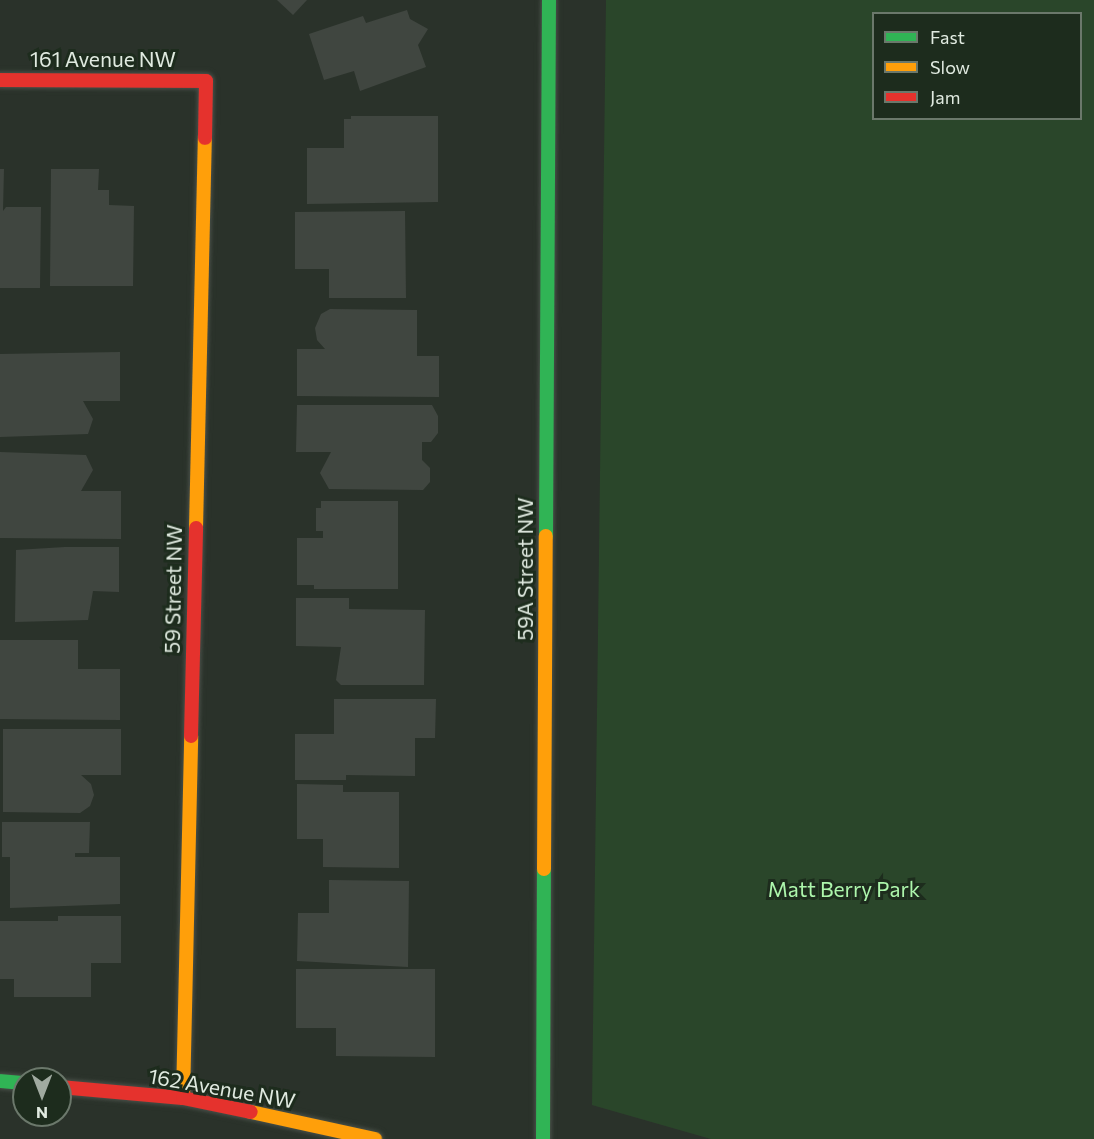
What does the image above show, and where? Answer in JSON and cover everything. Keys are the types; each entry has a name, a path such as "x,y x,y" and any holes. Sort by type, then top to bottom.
{"street":[{"name":"59A Street NW","path":"543,1139 549,0"},
{"name":"161 Avenue NW","path":"0,80 206,81"},
{"name":"59 Street NW","path":"183,1098 206,81"},
{"name":"162 Avenue NW","path":"72,1087 183,1098 375,1139"}],"green space":[{"name":"Matt Berry Park","path":"606,0 1094,0 1094,1139 711,1139 592,1105"}],"building":[{"path":"277,0 307,0 293,15"},
{"path":"407,10 410,19 428,29 418,45 426,67 360,91 354,71 324,80 309,34 363,16 366,23"},
{"path":"351,116 438,116 438,202 307,204 307,148 344,148 344,119 351,119"},
{"path":"0,169 4,169 3,211 6,207 41,207 40,288 0,288"},
{"path":"51,169 99,169 98,190 109,190 109,205 134,206 133,286 50,286"},
{"path":"405,211 406,298 329,298 329,269 295,269 295,212"},
{"path":"330,309 417,310 417,356 439,356 439,397 297,396 297,349 325,349 317,340 315,328 321,314"},
{"path":"120,352 120,401 83,401 93,419 88,434 0,437 0,354"},
{"path":"297,405 432,405 438,416 438,433 431,442 422,442 422,460 430,468 430,482 423,490 329,489 320,473 331,452 296,452"},
{"path":"0,452 86,455 93,470 81,491 121,491 121,539 0,538"},
{"path":"321,501 398,501 398,589 314,589 314,585 297,585 297,538 323,538 323,531 316,531 316,508 321,508"},
{"path":"119,547 119,592 93,591 88,620 15,622 16,550"},
{"path":"296,598 349,598 349,609 425,610 424,685 341,685 336,680 341,647 296,646"},
{"path":"0,640 78,640 78,669 120,669 120,720 0,719"},
{"path":"334,699 436,699 435,738 415,738 415,776 346,775 346,780 295,780 295,734 334,734"},
{"path":"3,729 121,729 121,775 81,775 91,784 94,795 90,806 80,813 3,812"},
{"path":"297,784 343,785 343,792 399,792 399,868 323,867 323,839 297,839"},
{"path":"2,822 90,822 89,853 75,853 75,857 120,857 120,904 10,908 10,857 2,857"},
{"path":"329,880 409,881 408,967 297,961 298,913 329,913"},
{"path":"58,916 121,916 121,963 91,963 91,997 14,997 14,979 0,979 0,921 58,921"},
{"path":"296,969 435,969 435,1057 336,1056 336,1028 296,1028"}],"traffic: fast":[{"path":"546,536 549,0"},
{"path":"543,1139 544,869"},
{"path":"0,1081 12,1082"}],"traffic: slow":[{"path":"196,528 205,138"},
{"path":"544,869 546,536"},
{"path":"183,1098 191,736"},
{"path":"251,1112 375,1139"}],"traffic: jam":[{"path":"0,80 206,81 205,138"},
{"path":"191,736 196,528"},
{"path":"72,1088 183,1098 251,1112"}]}
